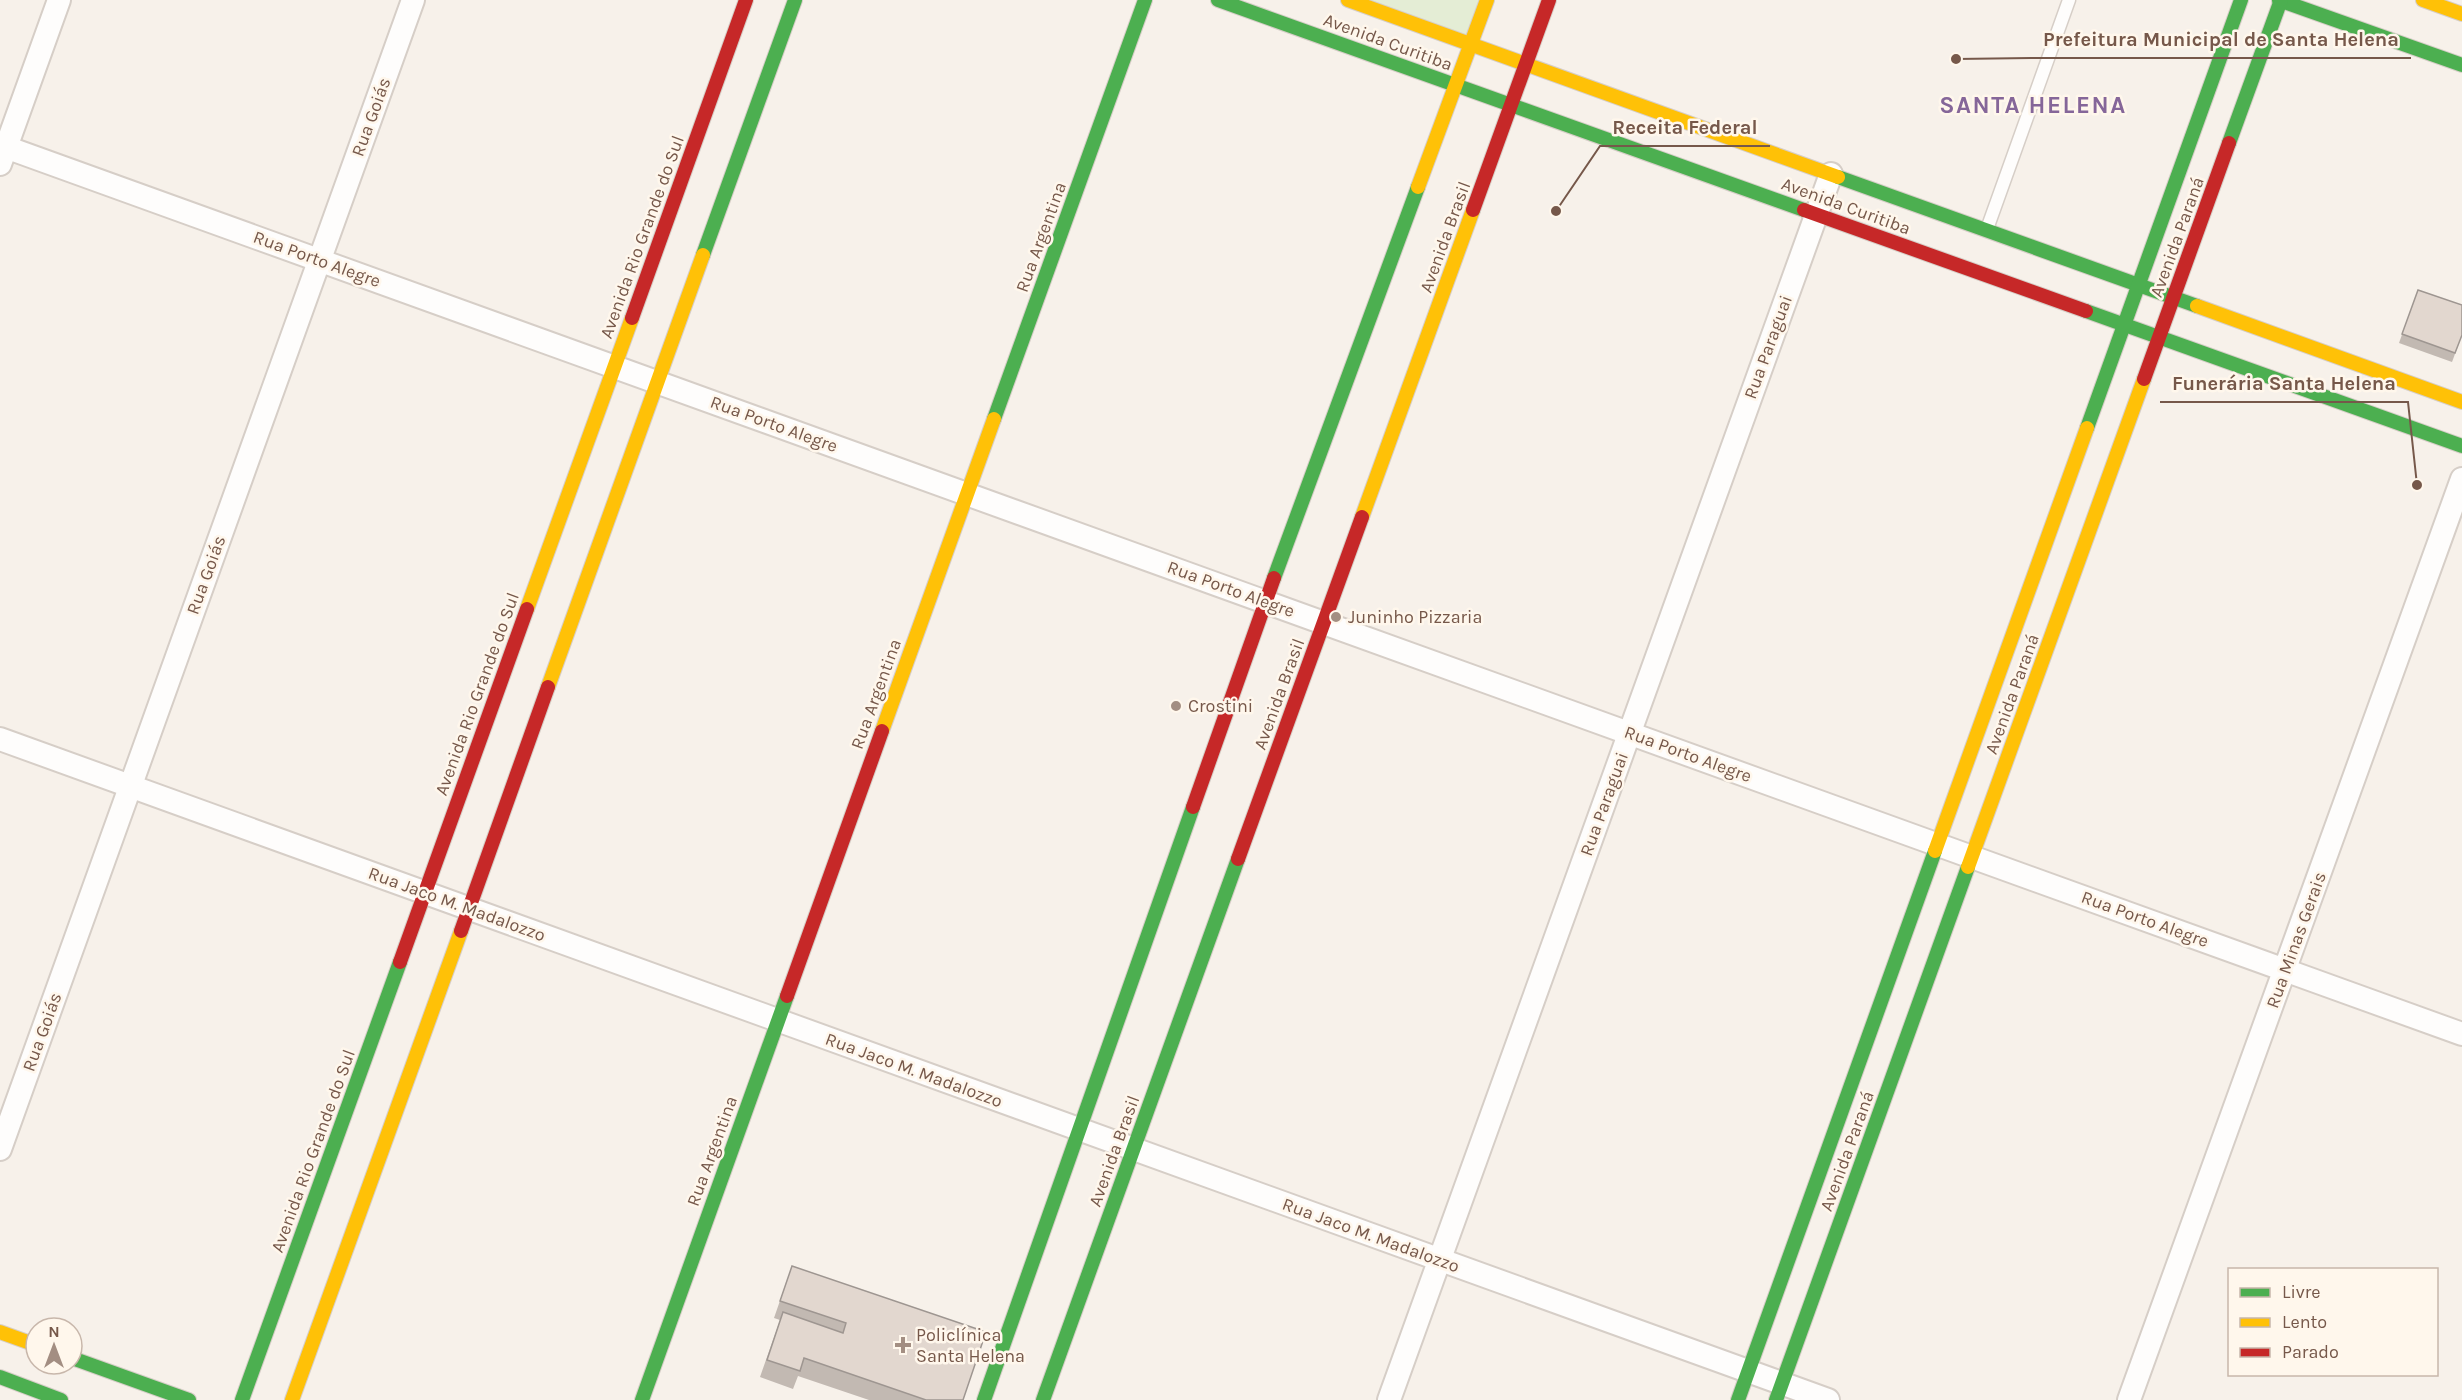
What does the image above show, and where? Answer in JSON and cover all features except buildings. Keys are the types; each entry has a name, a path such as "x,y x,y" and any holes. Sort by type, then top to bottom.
{"street":[{"path":"2,152 59,0"},
{"name":"Rua Goiás","path":"0,1149 412,0"},
{"name":"Avenida Rio Grande do Sul","path":"242,1400 746,0"},
{"path":"292,1400 795,0"},
{"name":"Rua Argentina","path":"642,1400 1145,0"},
{"name":"Avenida Curitiba","path":"1218,0 2462,446"},
{"name":"Avenida Curitiba","path":"1348,0 2462,402"},
{"path":"984,1400 1266,602 1486,0"},
{"name":"Avenida Brasil","path":"1043,1400 1549,0"},
{"name":"Avenida Paraná","path":"1738,1400 1938,844 2064,519 2124,325 2205,127 2241,0"},
{"path":"2281,0 2462,65"},
{"name":"Avenida Paraná","path":"1779,1392 2281,0"},
{"path":"2423,0 2462,14"},
{"path":"2205,127 2232,136"},
{"name":"Rua Porto Alegre","path":"2,152 319,260 2462,1034"},
{"name":"Rua Paraguai","path":"1389,1400 1830,174"},
{"name":"Rua Minas Gerais","path":"2129,1400 2462,479"},
{"path":"2064,519 2091,529"},
{"name":"Rua Jaco M. Madalozzo","path":"0,739 1748,1371 1779,1392 1828,1400"},
{"path":"0,1332 24,1341"},
{"path":"84,1362 189,1400"},
{"path":"0,1377 61,1400"}],"lane":[{"path":"1986,230 2069,0"}],"green space":[{"path":"1368,0 1480,0 1467,36"}],"traffic: fast":[{"path":"703,255 795,0"},
{"path":"994,419 1145,0"},
{"path":"1218,0 1804,210"},
{"path":"2087,428 2241,0"},
{"path":"2279,0 2462,65"},
{"path":"2229,143 2281,0"},
{"path":"1838,177 2197,306"},
{"path":"1274,578 1418,187"},
{"path":"2086,311 2462,446"},
{"path":"984,1400 1193,807"},
{"path":"1738,1400 1935,851"},
{"path":"1043,1400 1238,859"},
{"path":"1776,1400 1968,867"},
{"path":"242,1400 400,962"},
{"path":"642,1400 787,996"},
{"path":"84,1362 189,1400"},
{"path":"0,1377 61,1400"}],"traffic: slow":[{"path":"1348,0 1838,177"},
{"path":"1418,187 1487,0"},
{"path":"2423,0 2462,14"},
{"path":"1362,517 1473,210"},
{"path":"548,687 703,255"},
{"path":"2197,306 2462,402"},
{"path":"527,609 632,318"},
{"path":"1968,867 2144,379"},
{"path":"882,731 994,419"},
{"path":"1935,851 2087,428"},
{"path":"292,1400 461,931"},
{"path":"0,1332 24,1341"}],"traffic: jam":[{"path":"632,318 746,0"},
{"path":"1473,210 1549,0"},
{"path":"2144,379 2229,143"},
{"path":"1804,210 2086,311"},
{"path":"1238,859 1362,517"},
{"path":"1193,807 1274,578"},
{"path":"400,962 527,609"},
{"path":"461,931 548,687"},
{"path":"787,996 882,731"}],"place":[{"name":"Prefeitura Municipal de Santa Helena","path":"1956,59"},
{"name":"Receita Federal","path":"1556,211"},
{"name":"Funerária Santa Helena","path":"2417,485"},
{"name":"Juninho Pizzaria","path":"1336,617"},
{"name":"Crostini","path":"1176,706"},
{"name":"Policlínica Santa Helena","path":"903,1345"}],"district":[{"name":"SANTA HELENA","path":"2033,105"}]}
